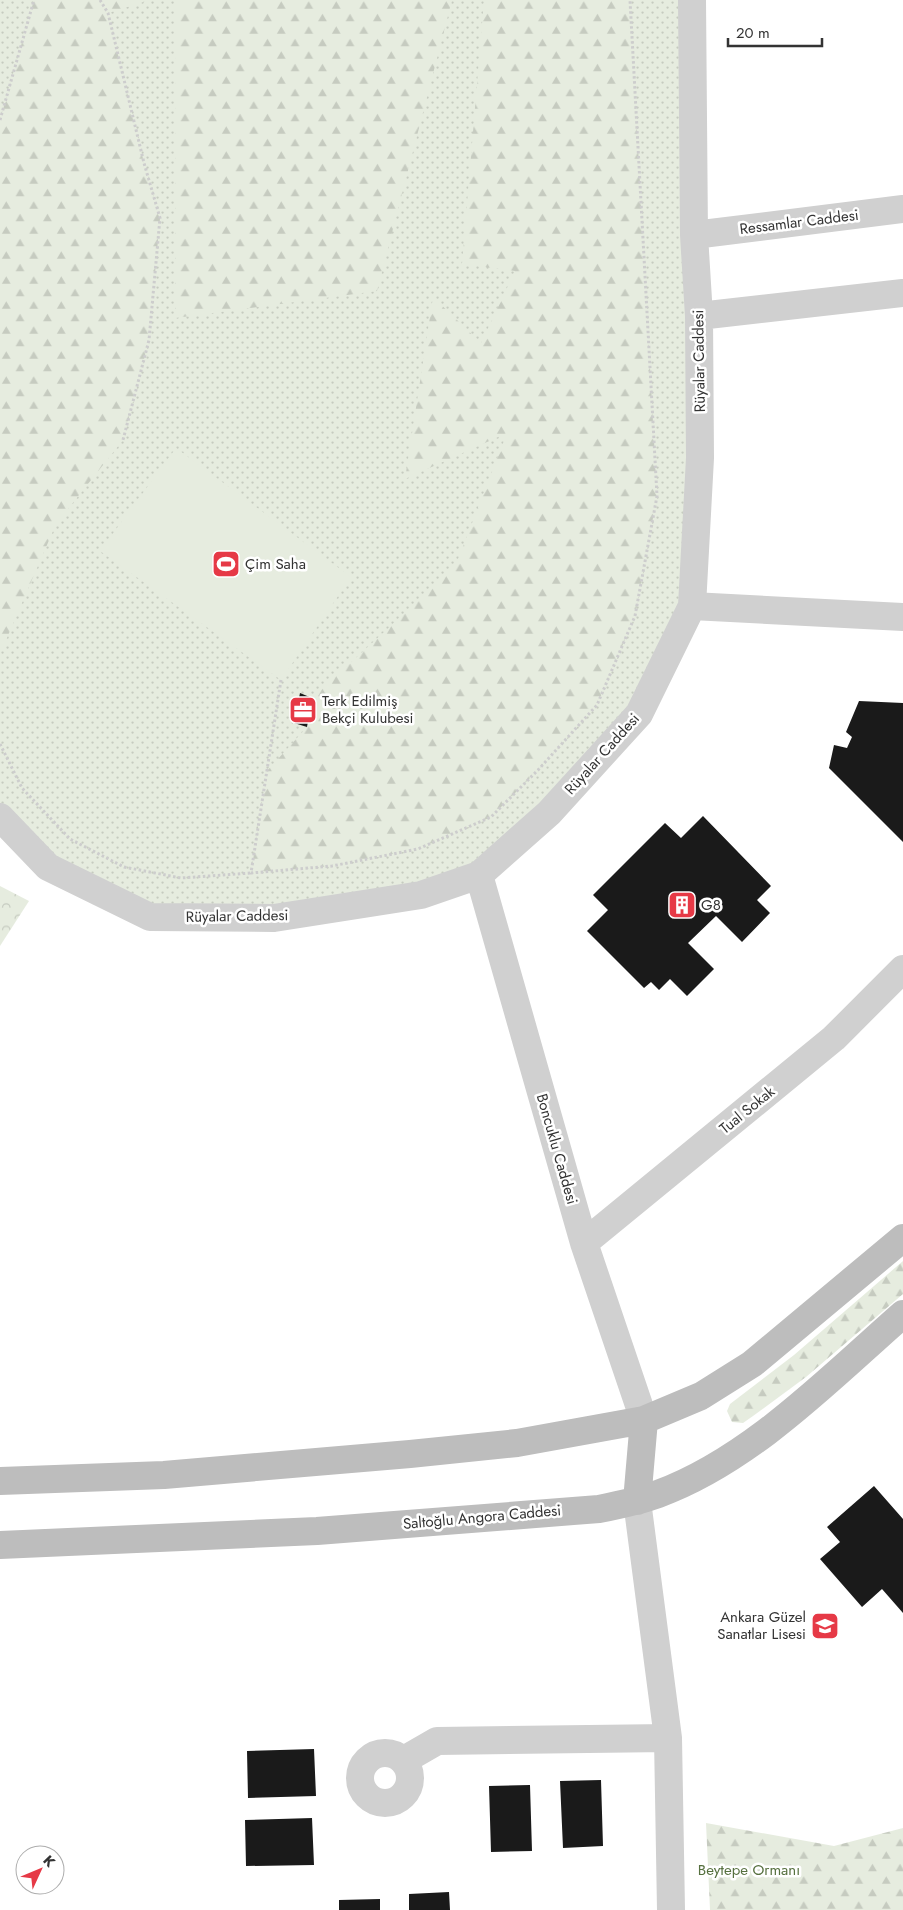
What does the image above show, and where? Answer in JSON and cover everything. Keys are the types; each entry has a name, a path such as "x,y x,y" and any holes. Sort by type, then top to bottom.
{"street":[{"name":"Rüyalar Caddesi","path":"0,816 48,867 150,918 274,918 421,895 480,875 549,813 638,714 692,606 700,458 699,316 694,235 692,0"},
{"name":"Ressamlar Caddesi","path":"694,235 903,209"},
{"path":"699,316 903,293"},
{"path":"692,606 903,617"},
{"name":"Boncuklu Caddesi","path":"480,875 584,1244 644,1420"},
{"name":"Tual Sokak","path":"584,1244 834,1038 903,968"},
{"path":"0,1481 164,1475 410,1454 517,1443 644,1420 674,1409 726,1382 752,1364 903,1238"},
{"name":"Saltoğlu Angora Caddesi","path":"0,1545 317,1531 599,1509 637,1501 680,1485 769,1430 903,1314"},
{"path":"644,1420 637,1501 668,1738 671,1910"},
{"path":"404,1760 437,1741 668,1738"}],"path":[{"path":"0,120 34,0"},
{"path":"100,0 108,13 144,163 160,218 149,340 123,440"},
{"path":"0,744 22,788 70,839 124,867 181,878 332,866 418,850 491,817 538,770 597,705 635,616 657,496 630,0"},
{"path":"251,873 281,680"}],"green space":[{"path":"0,0 692,0 692,606 639,714 479,875 421,895 150,917 48,867 0,817"},
{"path":"34,0 150,0 108,13 144,163 160,218 149,340 123,440 56,524 0,654 0,120"},
{"path":"176,0 452,0 377,291 175,318"},
{"path":"484,0 630,0 657,496 635,616 597,705 538,770 491,817 418,849 332,866 251,873 267,771 307,727 312,698 455,567 507,433 405,479 433,297 481,343 515,271 462,264"},
{"name":"Çim Saha","path":"176,448 351,577 281,680 100,551"},
{"path":"0,886 29,901 0,946"},
{"path":"903,1261 903,1294 806,1377 743,1423 732,1422 727,1411 730,1404 794,1355"},
{"name":"Beytepe Ormanı","path":"706,1823 834,1846 903,1828 903,1910 710,1910"}],"building":[{"name":"Terk Edilmiş Bekçi Kulubesi","path":"300,693 312,698 307,727 294,723"},
{"path":"859,701 903,703 903,842 829,768 834,745 847,748 852,737 846,732"},
{"name":"G8","path":"703,816 771,886 757,900 770,913 742,942 716,916 688,943 714,969 687,996 670,979 659,990 651,982 644,988 587,931 608,910 593,895 665,823 681,838"},
{"path":"874,1486 903,1519 903,1613 882,1589 862,1607 820,1559 840,1542 827,1527"},
{"path":"314,1749 316,1796 248,1798 247,1751"},
{"path":"601,1780 603,1846 563,1848 560,1781"},
{"path":"530,1785 532,1851 491,1852 489,1786"},
{"path":"312,1818 314,1865 246,1866 245,1820"},
{"path":"449,1892 450,1910 409,1910 409,1894"},
{"path":"380,1899 380,1910 339,1910 339,1900"}],"place":[{"name":"Çim Saha","path":"226,564"},
{"name":"Terk Edilmiş Bekçi Kulubesi","path":"303,710"},
{"name":"G8","path":"682,905"},
{"name":"Ankara Güzel Sanatlar Lisesi","path":"825,1626"}]}
